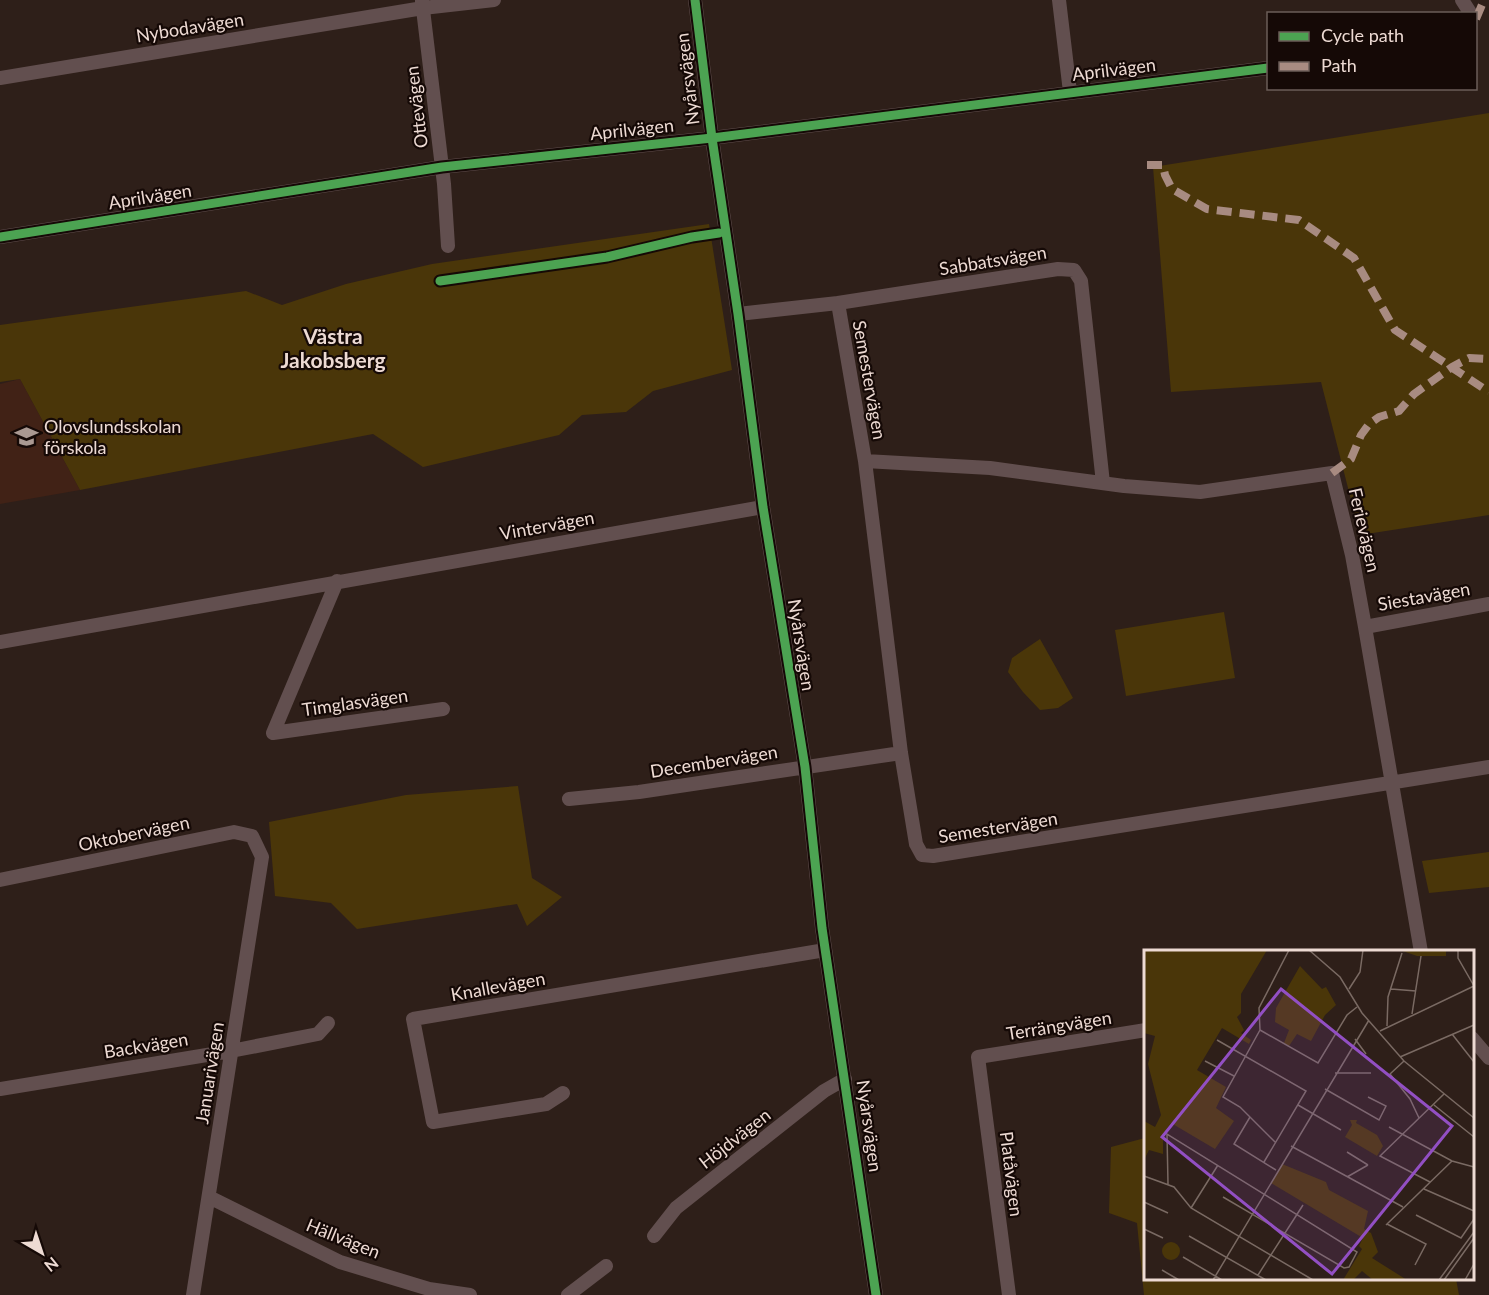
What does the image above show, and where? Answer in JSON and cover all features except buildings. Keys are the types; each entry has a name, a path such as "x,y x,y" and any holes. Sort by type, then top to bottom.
{"street":[{"name":"Nybodavägen","path":"0,78 423,4 494,0"},
{"name":"Nyårsvägen","path":"695,0 763,507 805,767 825,950 876,1295"},
{"path":"1059,0 1070,92"},
{"name":"Ottevägen","path":"423,4 442,167 448,246"},
{"name":"Aprilvägen","path":"0,237 442,167 712,138 1267,68"},
{"name":"Sabbatsvägen","path":"738,314 838,303 1058,269 1074,270 1081,281 1104,483"},
{"name":"Semestervägen","path":"838,303 865,461 901,753 916,844 921,855 933,856 1489,767"},
{"name":"Ferievägen","path":"865,461 998,469 1104,483 1200,492 1332,473 1352,555 1422,950"},
{"name":"Vintervägen","path":"0,642 763,507"},
{"name":"Timglasvägen","path":"337,581 273,733 443,709"},
{"name":"Siestavägen","path":"1365,627 1489,604"},
{"name":"Decembervägen","path":"569,799 639,792 901,753"},
{"name":"Oktobervägen","path":"0,880 234,832 252,836 262,857"},
{"name":"Januarivägen","path":"193,1295 262,857"},
{"name":"Knallevägen","path":"563,1093 546,1104 433,1122 413,1019 825,950"},
{"name":"Backvägen","path":"0,1089 231,1051 318,1034 328,1023"},
{"name":"Terrängvägen","path":"978,1057 1144,1030"},
{"path":"1474,1039 1489,1058"},
{"name":"Platåvägen","path":"978,1057 1009,1295"},
{"name":"Höjdvägen","path":"654,1236 676,1208 824,1091 845,1079"},
{"name":"Hällvägen","path":"209,1197 340,1262 429,1289 470,1295"},
{"path":"568,1295 606,1266"}],"shaded area":[{"path":"1489,113 1489,515 1360,535 1321,382 1171,392 1153,167"},
{"path":"709,224 732,370 653,391 626,412 582,415 559,435 423,467 373,434 80,490 20,379 0,382 0,325 246,291 282,305 346,284 432,264"},
{"name":"Olovslundsskolan förskola","path":"20,379 80,490 0,504 0,384"},
{"path":"1224,612 1235,678 1126,696 1115,630"},
{"path":"1040,639 1073,698 1058,708 1040,710 1008,672 1012,658"},
{"path":"518,786 532,878 562,897 527,926 517,904 357,929 331,903 275,896 269,822 406,795"},
{"path":"1489,852 1489,887 1429,893 1422,861"},
{"path":"1144,1138 1144,1280 1456,1280 1459,1295 1144,1295 1137,1223 1109,1213 1111,1147"}],"marked path":[{"path":"1477,17 1484,0"},
{"path":"1147,165 1163,165 1172,189 1207,209 1299,220 1354,258 1395,330 1489,392"},
{"path":"1332,473 1351,459 1361,435 1369,424 1379,417 1399,411 1414,394 1452,367 1469,358 1489,359"}],"cycle path":[{"path":"695,0 763,507 805,767 822,928 876,1295"},
{"path":"0,237 442,167 712,138 1267,68"},
{"path":"440,281 607,257 719,233"}],"place":[{"name":"Olovslundsskolan förskola","path":"26,437"}],"district":[{"name":"Västra Jakobsberg","path":"333,349"}]}
